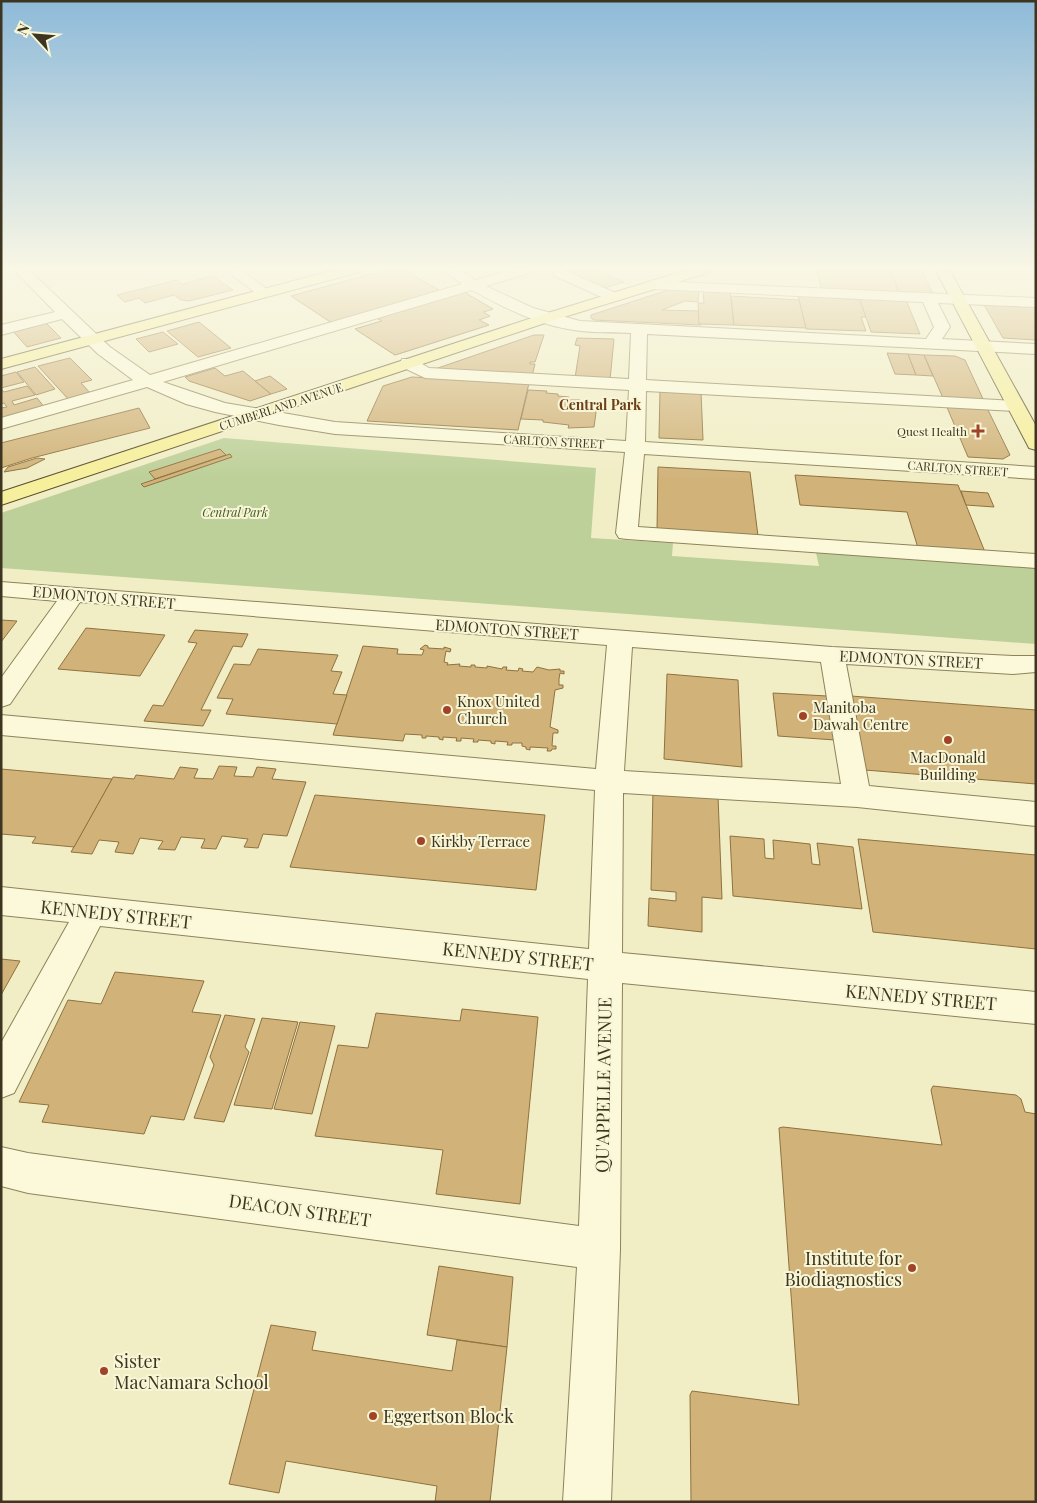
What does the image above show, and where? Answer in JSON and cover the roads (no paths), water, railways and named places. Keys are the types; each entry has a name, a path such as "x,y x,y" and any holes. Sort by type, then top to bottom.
{"main road":[{"path":"1,364 92,339"},
{"name":"CUMBERLAND AVENUE","path":"1,499 481,339"},
{"path":"980,339 1036,444"}],"street":[{"name":"CARLTON STREET","path":"93,339 117,362 147,381 210,404 253,415 334,428 1036,472"},
{"path":"1,424 289,339"},
{"path":"638,339 635,446 627,533 1036,561"},
{"path":"830,339 1036,349"},
{"path":"931,344 934,339"},
{"path":"408,364 425,373 1016,406"},
{"name":"EDMONTON STREET","path":"1,589 832,655 1028,666"},
{"path":"1,698 73,595"},
{"name":"QU'APPELLE AVENUE","path":"587,1502 599,1249 609,781 620,638"},
{"path":"832,655 857,796"},
{"path":"1,725 609,781 857,796 1036,814"},
{"name":"KENNEDY STREET","path":"1,901 90,912 790,985 1036,1008"},
{"path":"1,1080 90,912"},
{"name":"DEACON STREET","path":"1,1166 49,1176 599,1249"}],"place":[{"name":"Quest Health","path":"978,431"},
{"name":"Knox United Church","path":"447,710"},
{"name":"Manitoba Dawah Centre","path":"803,716"},
{"name":"MacDonald Building","path":"948,740"},
{"name":"Kirkby Terrace","path":"421,841"},
{"name":"Institute for Biodiagnostics","path":"912,1268"},
{"name":"Sister MacNamara School","path":"104,1371"},
{"name":"Eggertson Block","path":"373,1416"}],"district":[{"name":"Central Park","path":"600,404"}]}
